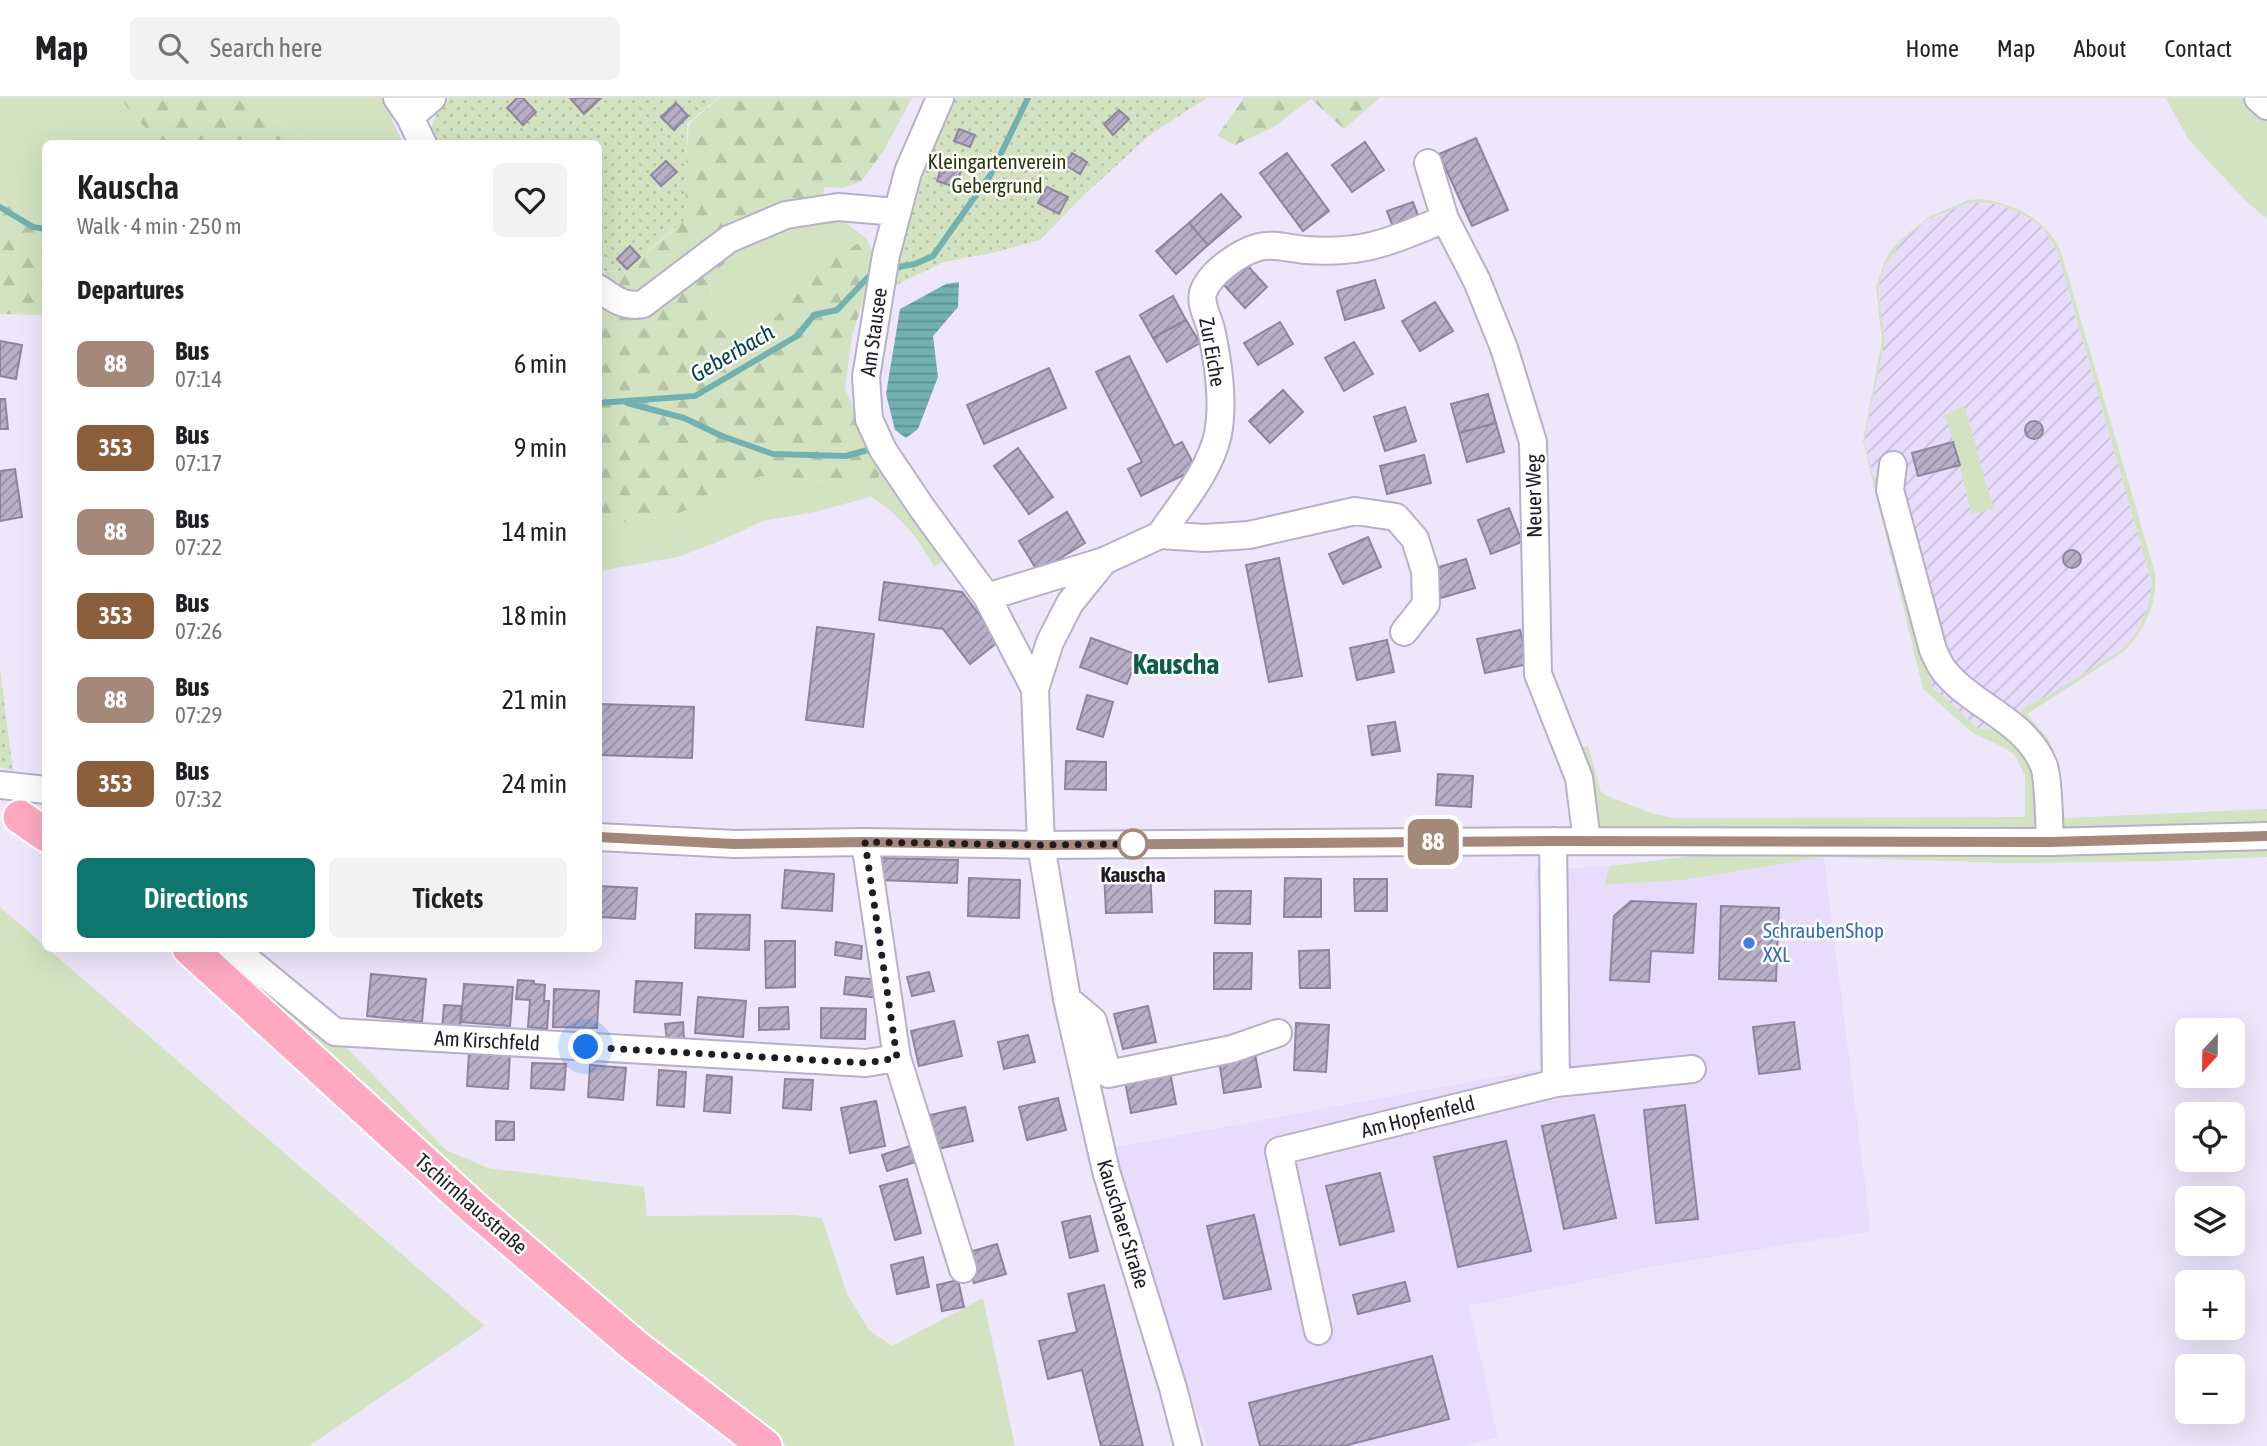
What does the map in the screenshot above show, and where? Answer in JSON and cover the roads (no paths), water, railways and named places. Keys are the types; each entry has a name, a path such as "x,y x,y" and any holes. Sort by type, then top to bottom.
{"main road":[{"name":"Tschirnhausstraße","path":"193,952 476,1210 636,1347 765,1446"}],"street":[{"path":"421,140 404,108 432,98"},
{"name":"Am Stausee","path":"940,98 908,172 886,255 866,377 869,419 880,443 922,508 987,597"},
{"path":"2258,98 2267,106"},
{"name":"Neuer Weg","path":"1428,163 1445,219 1477,281 1504,348 1533,442 1538,674 1579,778 1587,841"},
{"path":"602,291 632,307 643,304 729,239 786,215 838,207 897,212"},
{"name":"Zur Eiche","path":"1160,535 1208,461 1218,434 1220,384 1203,294 1219,270 1240,255 1260,246 1309,250 1356,249 1445,219"},
{"path":"1893,466 1890,490 1933,650 1944,671 1959,686 2030,741 2045,768 2050,842"},
{"path":"1035,689 987,597 1104,562 1160,535 1205,538 1249,535 1355,511 1396,517 1415,539 1425,571 1426,604 1404,632"},
{"path":"1041,845 1035,689 1050,642 1070,603 1104,562"},
{"path":"0,785 42,790"},
{"path":"602,837 734,844 865,842 1041,845 1553,841 2050,842 2267,836"},
{"path":"1553,841 1556,1083"},
{"path":"865,842 897,1058 963,1269"},
{"name":"Kauschaer Straße","path":"1041,845 1067,999 1106,1171 1173,1388 1188,1446"},
{"name":"Am Kirschfeld","path":"238,952 335,1032 866,1063 897,1058"},
{"path":"1067,999 1093,1021 1108,1074 1232,1049 1278,1033"},
{"name":"Am Hopfenfeld","path":"1318,1331 1279,1151 1556,1083 1692,1069"}],"waterway":[{"path":"892,268 915,264 933,256 991,174 1028,98"},
{"name":"Geberbach","path":"0,207 33,227 42,228"},
{"name":"Geberbach","path":"602,403 695,396 797,336 814,315 837,310 874,271"},
{"path":"627,403 684,418 722,436 773,454 846,456 875,448"}],"place":[{"name":"Kauscha","path":"1133,844"},
{"name":"SchraubenShop XXL","path":"1749,943"}],"district":[{"name":"Kauscha","path":"1176,664"}],"park label":[{"name":"Kleingartenverein Gebergrund","path":"997,174"}]}
